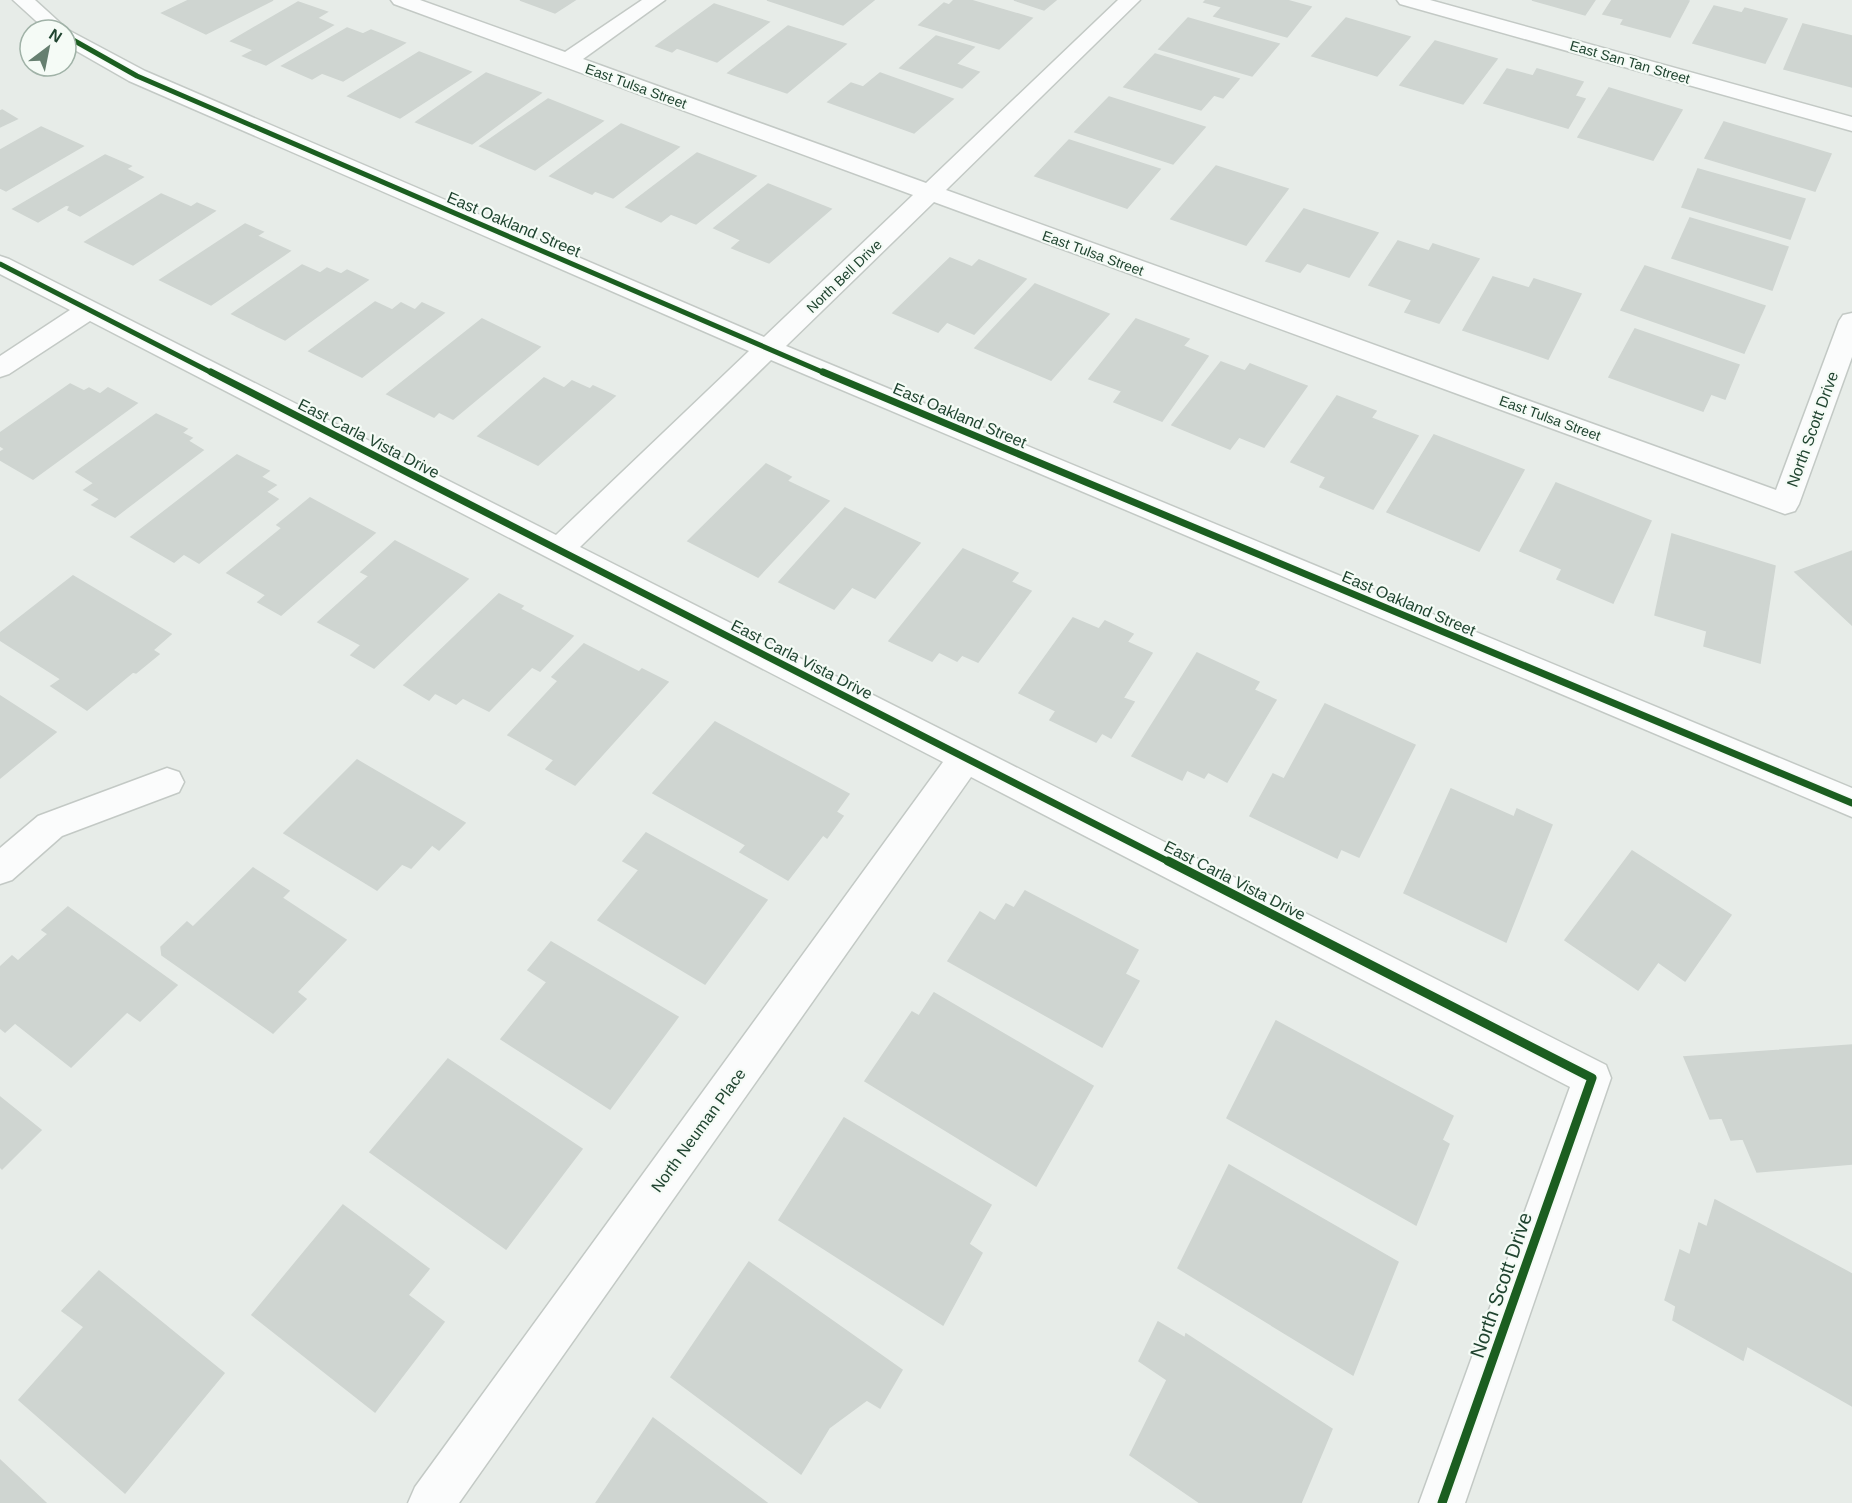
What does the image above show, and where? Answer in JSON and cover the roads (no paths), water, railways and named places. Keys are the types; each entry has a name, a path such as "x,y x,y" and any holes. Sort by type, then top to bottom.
{"street":[{"path":"23,0 44,18"},
{"name":"East Tulsa Street","path":"401,0 1785,504"},
{"path":"566,61 655,0"},
{"name":"North Bell Drive","path":"558,550 1130,0"},
{"name":"East San Tan Street","path":"1407,0 1852,124"},
{"name":"East Oakland Street","path":"78,43 138,76 768,349 1852,803"},
{"name":"East Carla Vista Drive","path":"0,264 1592,1078"},
{"path":"0,368 89,310"},
{"name":"North Scott Drive","path":"1785,504 1852,321"},
{"name":"North Neuman Place","path":"431,1503 966,758"},
{"path":"0,870 50,826 167,782"},
{"name":"North Scott Drive","path":"1442,1503 1592,1078"}]}
